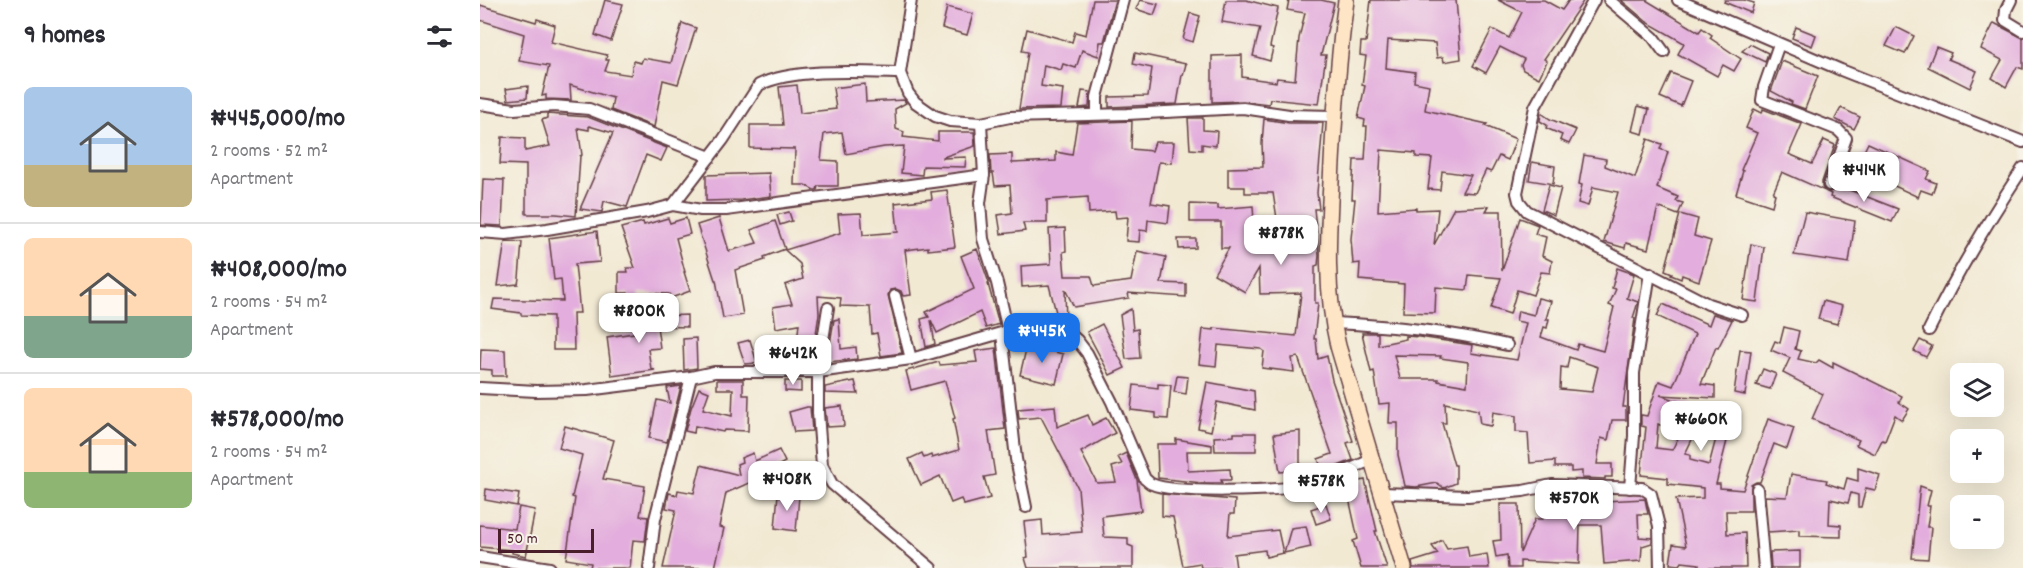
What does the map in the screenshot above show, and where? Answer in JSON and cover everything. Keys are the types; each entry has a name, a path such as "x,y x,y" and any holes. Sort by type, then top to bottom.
{"street":[{"path":"911,0 900,73 908,93 925,110 950,121 981,123 1010,117 1243,108 1289,116 1334,116"},
{"path":"1097,114 1097,97 1123,0"},
{"path":"1346,0 1334,116 1328,270 1333,323 1404,568"},
{"path":"1594,0 1535,107 1517,193 1520,201 1527,211 1708,303 1742,315"},
{"path":"1609,0 1653,37 1664,52"},
{"path":"1678,0 1779,44 2023,142"},
{"path":"2011,0 2006,10 2005,20 2023,32"},
{"path":"1779,44 1764,87 1762,100 1838,130 1846,138 1829,185"},
{"path":"673,205 741,114 759,85 768,80 843,71 900,73"},
{"path":"480,104 514,109 554,106 589,110 710,157"},
{"path":"981,123 984,175 980,203 983,239 997,283 1005,333 1016,459 1026,507"},
{"path":"1929,330 1986,223 2023,168"},
{"path":"480,232 506,234 547,229 647,212 673,205 701,210 726,210 984,175"},
{"path":"1630,488 1634,436 1634,374 1650,273"},
{"path":"895,296 911,359"},
{"path":"828,308 818,372 822,465 832,484 931,568"},
{"path":"1333,323 1418,328 1466,335 1507,345"},
{"path":"480,388 536,391 587,390 714,372 818,372 911,359 1005,333 1062,331 1077,340 1087,353 1112,402 1145,479 1151,484 1168,488 1209,490 1298,487 1331,477 1373,459"},
{"path":"649,568 655,519 691,377"},
{"path":"1383,494 1468,496 1523,491 1552,485 1642,488 1651,494 1659,526 1660,568"},
{"path":"1757,489 1764,568"},
{"path":"480,557 550,568"}],"building":[{"path":"605,0 623,4 611,41 595,35"},
{"path":"1093,0 1115,0 1104,42 1100,42 1098,56 1082,50 1076,68 1063,64 1061,70 1044,65 1041,86 1063,89 1061,108 1019,109 1028,52 1022,51 1027,29 1072,42 1075,32 1086,35"},
{"path":"1140,0 1158,4 1154,15 1136,9"},
{"path":"1226,0 1246,0 1278,8 1270,47 1273,48 1270,61 1253,56 1260,28 1222,22"},
{"path":"1289,0 1321,0 1334,3 1321,55 1326,55 1319,104 1270,99 1269,104 1243,101 1212,102 1212,56 1242,55 1242,77 1276,82 1277,78 1295,80 1299,38 1305,13 1287,10"},
{"path":"1371,0 1456,0 1461,59 1444,62 1443,57 1437,58 1435,43 1388,40 1386,68 1415,72 1414,82 1429,85 1425,110 1487,124 1485,126 1516,139 1508,160 1499,156 1491,172 1486,170 1475,193 1462,192 1471,175 1442,171 1440,190 1428,189 1432,158 1416,157 1416,153 1381,150 1378,211 1438,209 1434,245 1454,208 1489,206 1486,211 1501,211 1502,271 1520,218 1538,225 1535,234 1546,237 1542,256 1552,261 1550,273 1541,272 1533,295 1517,290 1510,314 1491,308 1501,278 1469,275 1467,290 1436,287 1435,313 1403,312 1404,284 1359,280 1360,263 1353,264 1351,239 1355,199 1352,199 1354,160 1365,160 1367,126 1364,126 1365,120 1358,118 1365,86 1362,85 1366,56 1360,55 1361,42 1366,42"},
{"path":"1498,0 1544,0 1562,10 1569,0 1584,0 1544,59 1547,61 1539,78 1523,70 1521,65 1524,59 1500,47 1486,73 1473,66 1492,29 1509,38 1522,12"},
{"path":"1621,0 1646,0 1699,32 1702,28 1712,35 1710,38 1741,59 1734,71 1723,65 1717,76 1678,54 1684,43 1647,22"},
{"path":"1725,0 1744,0 1754,3 1751,13 1724,2"},
{"path":"480,5 536,22 537,19 555,25 551,42 607,55 606,60 609,60 605,71 631,75 633,61 641,63 643,58 671,63 682,23 696,28 678,84 663,80 654,127 611,110 613,98 570,85 571,100 546,99 546,95 542,96 549,66 519,61 524,34 480,20"},
{"path":"947,7 973,14 967,35 942,28"},
{"path":"1190,13 1200,16 1193,42 1183,39"},
{"path":"1994,23 2023,38 2023,69 2017,67 2006,87 1992,78 2002,60 1981,49"},
{"path":"1796,27 1816,35 1812,46 1792,38"},
{"path":"1896,27 1914,36 1905,54 1886,46"},
{"path":"1750,44 1768,53 1765,62 1742,51"},
{"path":"1936,47 1951,53 1948,59 1977,71 1970,88 1928,67"},
{"path":"1135,53 1186,64 1177,104 1109,107 1109,97 1148,96 1152,68 1133,64"},
{"path":"1782,61 1818,76 1805,109 1791,104 1792,102 1771,91"},
{"path":"1671,73 1691,81 1681,106 1660,97"},
{"path":"865,84 866,102 904,100 906,103 895,109 896,129 904,132 903,137 938,141 938,132 974,132 975,146 943,157 966,157 965,167 923,166 922,175 901,173 904,146 846,154 842,132 824,134 821,160 838,161 838,186 818,186 817,190 814,190 805,185 794,185 795,149 750,148 750,125 783,125 779,87 797,85 800,113 836,109 833,88"},
{"path":"528,86 527,98 508,100 506,89"},
{"path":"1082,91 1090,92 1089,107 1079,108"},
{"path":"1638,106 1649,109 1643,134 1632,131"},
{"path":"1841,108 1860,117 1854,129 1835,119"},
{"path":"1754,109 1762,113 1763,109 1802,124 1789,154 1812,164 1824,140 1835,145 1822,182 1825,191 1782,172 1773,193 1775,194 1772,206 1736,194 1743,171 1741,170 1757,133 1746,128"},
{"path":"1541,113 1576,130 1569,144 1560,140 1562,135 1546,128 1547,125 1540,121"},
{"path":"547,114 588,117 667,148 661,161 646,155 627,207 604,201 602,212 580,209 613,133 589,126 589,130 578,128 582,155 580,156 576,216 526,214 526,165 500,164 502,137 525,138 525,151 550,146 542,120 547,118"},
{"path":"1188,118 1203,118 1203,130 1217,131 1216,146 1202,144 1202,150 1190,149"},
{"path":"1264,119 1289,123 1323,123 1317,193 1319,209 1314,209 1319,255 1318,265 1315,266 1315,303 1318,303 1314,339 1316,339 1318,359 1327,356 1332,380 1353,441 1347,443 1353,460 1323,472 1318,459 1332,454 1298,357 1292,358 1294,372 1262,368 1264,351 1261,349 1218,345 1216,366 1199,364 1203,329 1214,330 1214,328 1296,336 1301,293 1260,294 1259,268 1245,292 1214,274 1229,248 1221,248 1221,222 1190,222 1190,204 1218,205 1218,209 1253,206 1254,222 1247,223 1247,245 1269,247 1267,226 1278,225 1273,193 1245,193 1245,187 1228,187 1228,168 1263,167"},
{"path":"1132,121 1131,149 1152,151 1155,142 1174,142 1172,163 1159,162 1151,203 1170,206 1168,223 1148,220 1147,231 1140,230 1139,242 1126,241 1128,217 1116,218 1115,211 1089,213 1088,197 1047,200 1047,223 1023,223 1025,231 1001,234 998,215 1012,213 1010,185 995,186 993,173 991,173 990,155 1012,154 1012,163 1056,161 1056,152 1072,155 1077,123"},
{"path":"1648,139 1662,144 1660,149 1668,152 1657,188 1678,197 1676,201 1683,203 1678,215 1658,207 1648,249 1626,243 1625,248 1604,242 1618,192 1593,187 1588,206 1578,203 1584,155 1606,159 1605,166 1635,178"},
{"path":"1868,143 1930,171 1926,179 1936,183 1932,194 1921,190 1918,197 1856,168"},
{"path":"1532,162 1555,166 1553,184 1529,180"},
{"path":"769,173 771,196 706,201 706,175"},
{"path":"483,179 504,180 502,226 481,225"},
{"path":"1549,185 1561,188 1554,215 1542,210"},
{"path":"1837,185 1898,209 1892,222 1830,197 1831,194 1827,192 1833,191"},
{"path":"947,190 955,247 905,250 911,295 903,296 901,291 896,289 890,290 888,295 902,353 881,356 877,333 872,334 870,307 840,306 841,298 818,296 819,314 812,360 795,358 799,324 776,328 773,307 792,304 785,285 803,279 800,264 785,250 840,233 838,214 861,213 863,235 898,232 895,203 932,199 931,192"},
{"path":"789,212 792,221 780,225 777,215"},
{"path":"1805,212 1855,221 1849,263 1794,255"},
{"path":"1680,214 1698,219 1694,236 1711,241 1699,281 1682,275 1681,279 1665,270"},
{"path":"668,218 670,223 686,218 690,234 676,238 690,291 671,298 669,294 638,293 641,309 631,312 628,293 619,293 619,272 628,272 627,268 635,268 621,228 643,222 644,225"},
{"path":"719,218 729,251 757,243 751,230 775,221 785,249 764,257 765,260 735,270 743,315 723,318 716,280 697,225"},
{"path":"1065,228 1066,251 1063,252 1065,276 1091,276 1094,286 1131,281 1137,251 1166,257 1161,283 1186,284 1186,297 1128,293 1129,298 1074,307 1065,289 1066,324 1059,324 1049,285 1022,287 1021,266 1051,264 1049,229"},
{"path":"597,231 600,262 575,264 580,313 573,313 574,350 553,350 553,316 521,315 521,313 492,309 494,299 563,301 561,279 554,280 549,238"},
{"path":"1178,239 1196,239 1196,248 1179,249"},
{"path":"505,241 522,242 519,278 518,284 498,286"},
{"path":"1751,244 1764,247 1757,302 1743,300"},
{"path":"977,249 989,283 999,324 986,328 980,312 937,333 931,320 935,344 926,347 921,319 929,317 926,312 974,289 961,256"},
{"path":"1617,268 1634,274 1627,298 1638,302 1633,318 1635,318 1623,407 1626,407 1626,420 1612,420 1608,440 1601,438 1597,464 1612,464 1612,477 1582,478 1582,471 1571,472 1571,467 1555,467 1555,461 1530,463 1528,433 1516,432 1516,416 1493,412 1491,426 1480,424 1478,410 1445,403 1446,423 1442,423 1454,465 1456,465 1456,483 1444,488 1437,483 1416,487 1405,486 1398,455 1398,423 1389,423 1390,403 1379,404 1374,371 1371,372 1362,333 1378,333 1378,345 1406,339 1406,336 1419,337 1472,345 1471,353 1517,360 1526,323 1516,321 1518,311 1534,315 1538,298 1551,301 1546,319 1549,319 1547,328 1544,327 1541,337 1576,350 1578,344 1603,351 1614,307 1609,305 1616,289 1612,288","holes":["1394,355 1441,356 1440,358 1468,362 1467,386 1438,381 1438,379 1400,379","1569,357 1598,367 1592,392 1560,389 1561,367 1567,368"]},
{"path":"1823,301 1842,306 1837,324 1818,319"},
{"path":"1663,304 1709,325 1713,314 1732,320 1718,348 1716,347 1701,384 1715,386 1715,398 1660,395 1732,421 1716,484 1720,484 1720,488 1743,490 1768,419 1794,428 1787,449 1774,444 1760,482 1751,485 1751,511 1726,511 1727,534 1745,533 1746,568 1699,568 1699,564 1682,562 1680,565 1670,564 1673,544 1686,546 1676,499 1703,498 1703,488 1668,484 1668,478 1641,475 1646,427 1641,426 1641,415 1647,416 1659,381 1673,386 1695,334 1657,316","holes":["1701,421 1719,427 1709,465 1690,460 1690,455 1685,454","1658,424 1680,434 1672,450 1656,448"]},
{"path":"1131,309 1133,330 1138,329 1140,358 1126,359 1120,315"},
{"path":"631,315 642,315 642,317 687,315 687,327 657,326 660,348 648,349 651,369 655,370 612,376 607,337 634,333"},
{"path":"839,319 841,349 856,347 857,359 827,362 834,320"},
{"path":"1102,324 1125,368 1110,375 1087,332"},
{"path":"1784,327 1799,331 1795,349 1801,351 1798,359 1816,363 1819,360 1833,368 1833,362 1902,396 1899,402 1909,409 1902,420 1895,415 1885,441 1882,440 1875,454 1856,445 1859,440 1812,419 1823,394 1783,373 1790,358 1771,350 1775,341 1780,343"},
{"path":"696,338 697,368 684,370 683,339"},
{"path":"750,340 757,363 745,364 738,343"},
{"path":"1920,340 1932,346 1926,357 1914,351"},
{"path":"1027,345 1063,354 1056,384 1020,375"},
{"path":"996,348 1005,429 988,431 995,475 984,477 990,498 964,505 961,499 951,503 940,476 921,485 909,459 922,453 924,458 931,455 932,458 959,450 953,419 955,418 945,381 911,390 906,371 939,362 940,365 977,362 975,351"},
{"path":"481,349 505,350 506,376 492,376 492,370 480,369"},
{"path":"1740,350 1751,351 1745,395 1734,393"},
{"path":"1763,369 1776,374 1770,389 1756,385"},
{"path":"1177,376 1188,377 1186,394 1174,392"},
{"path":"717,380 743,380 743,395 749,395 748,431 724,430 723,432 695,426 694,433 685,431 699,388 709,392 703,409 732,416 733,389 717,389"},
{"path":"785,381 801,381 801,392 785,391"},
{"path":"855,381 858,394 825,393 825,387"},
{"path":"1207,382 1254,391 1255,410 1217,402 1211,431 1198,428"},
{"path":"1158,384 1171,385 1168,419 1156,418 1156,413 1131,410 1134,385 1158,388"},
{"path":"681,386 667,442 649,438 657,400 670,403 667,388"},
{"path":"842,406 844,426 827,427 825,408"},
{"path":"1055,406 1057,427 1088,415 1092,425 1106,418 1115,433 1081,452 1097,483 1116,482 1112,467 1122,464 1118,457 1126,453 1137,480 1141,511 1102,516 1104,537 1128,538 1128,545 1133,547 1133,568 1028,568 1025,558 1028,557 1024,522 1042,520 1043,535 1082,532 1078,488 1041,417 1019,419 1018,409"},
{"path":"810,407 812,431 794,432 789,412"},
{"path":"565,426 614,440 603,479 645,486 640,516 648,517 645,541 633,540 630,568 590,568 591,563 566,559 575,498 572,497 582,455 559,448"},
{"path":"1300,431 1300,477 1290,477 1290,471 1280,472 1274,434"},
{"path":"1234,433 1256,433 1256,451 1215,451 1214,437 1234,436"},
{"path":"1176,439 1212,445 1212,451 1187,451 1188,471 1230,469 1231,480 1221,480 1222,483 1202,483 1158,478 1157,444 1176,444"},
{"path":"779,450 785,462 772,469 774,472 726,493 719,527 724,528 715,568 663,568 676,510 666,508 669,493 677,495 678,490 694,493 701,465 739,475 737,464 742,462 741,458 753,453 755,461"},
{"path":"1858,468 1880,475 1875,490 1866,488 1861,507 1858,507 1858,495 1851,493 1848,503 1830,499 1829,524 1841,525 1841,537 1799,536 1799,530 1768,532 1765,496 1787,497 1791,474 1827,480 1826,483 1844,489 1847,478 1858,481"},
{"path":"1358,474 1360,481 1365,480 1377,531 1375,531 1387,568 1361,568 1353,541 1358,539 1345,480"},
{"path":"1920,486 1931,490 1927,506 1930,506 1927,527 1931,527 1928,559 1912,558"},
{"path":"486,489 519,494 517,506 485,500"},
{"path":"778,494 799,496 796,531 775,528"},
{"path":"1162,494 1235,500 1234,514 1230,514 1228,536 1278,530 1283,553 1266,557 1265,550 1234,554 1236,568 1201,568 1200,563 1183,566 1173,517 1162,516"},
{"path":"1582,494 1604,494 1604,501 1645,499 1648,514 1638,514 1639,537 1652,538 1652,543 1642,546 1641,561 1604,564 1601,525 1580,525 1579,564 1520,561 1520,568 1508,568 1507,555 1496,557 1493,541 1501,540 1500,504 1519,504 1520,553 1535,519 1543,519 1543,505 1562,505 1562,497 1582,497"},
{"path":"1326,504 1331,519 1316,524 1311,509"},
{"path":"519,507 535,510 526,556 512,553 512,550 480,547 480,525 515,529"},
{"path":"1306,526 1311,547 1284,553 1291,528"},
{"path":"1442,540 1447,549 1467,546 1469,557 1487,554 1489,568 1413,568 1412,562 1438,554 1432,546"},
{"path":"1800,551 1800,568 1771,568 1770,552"}]}
